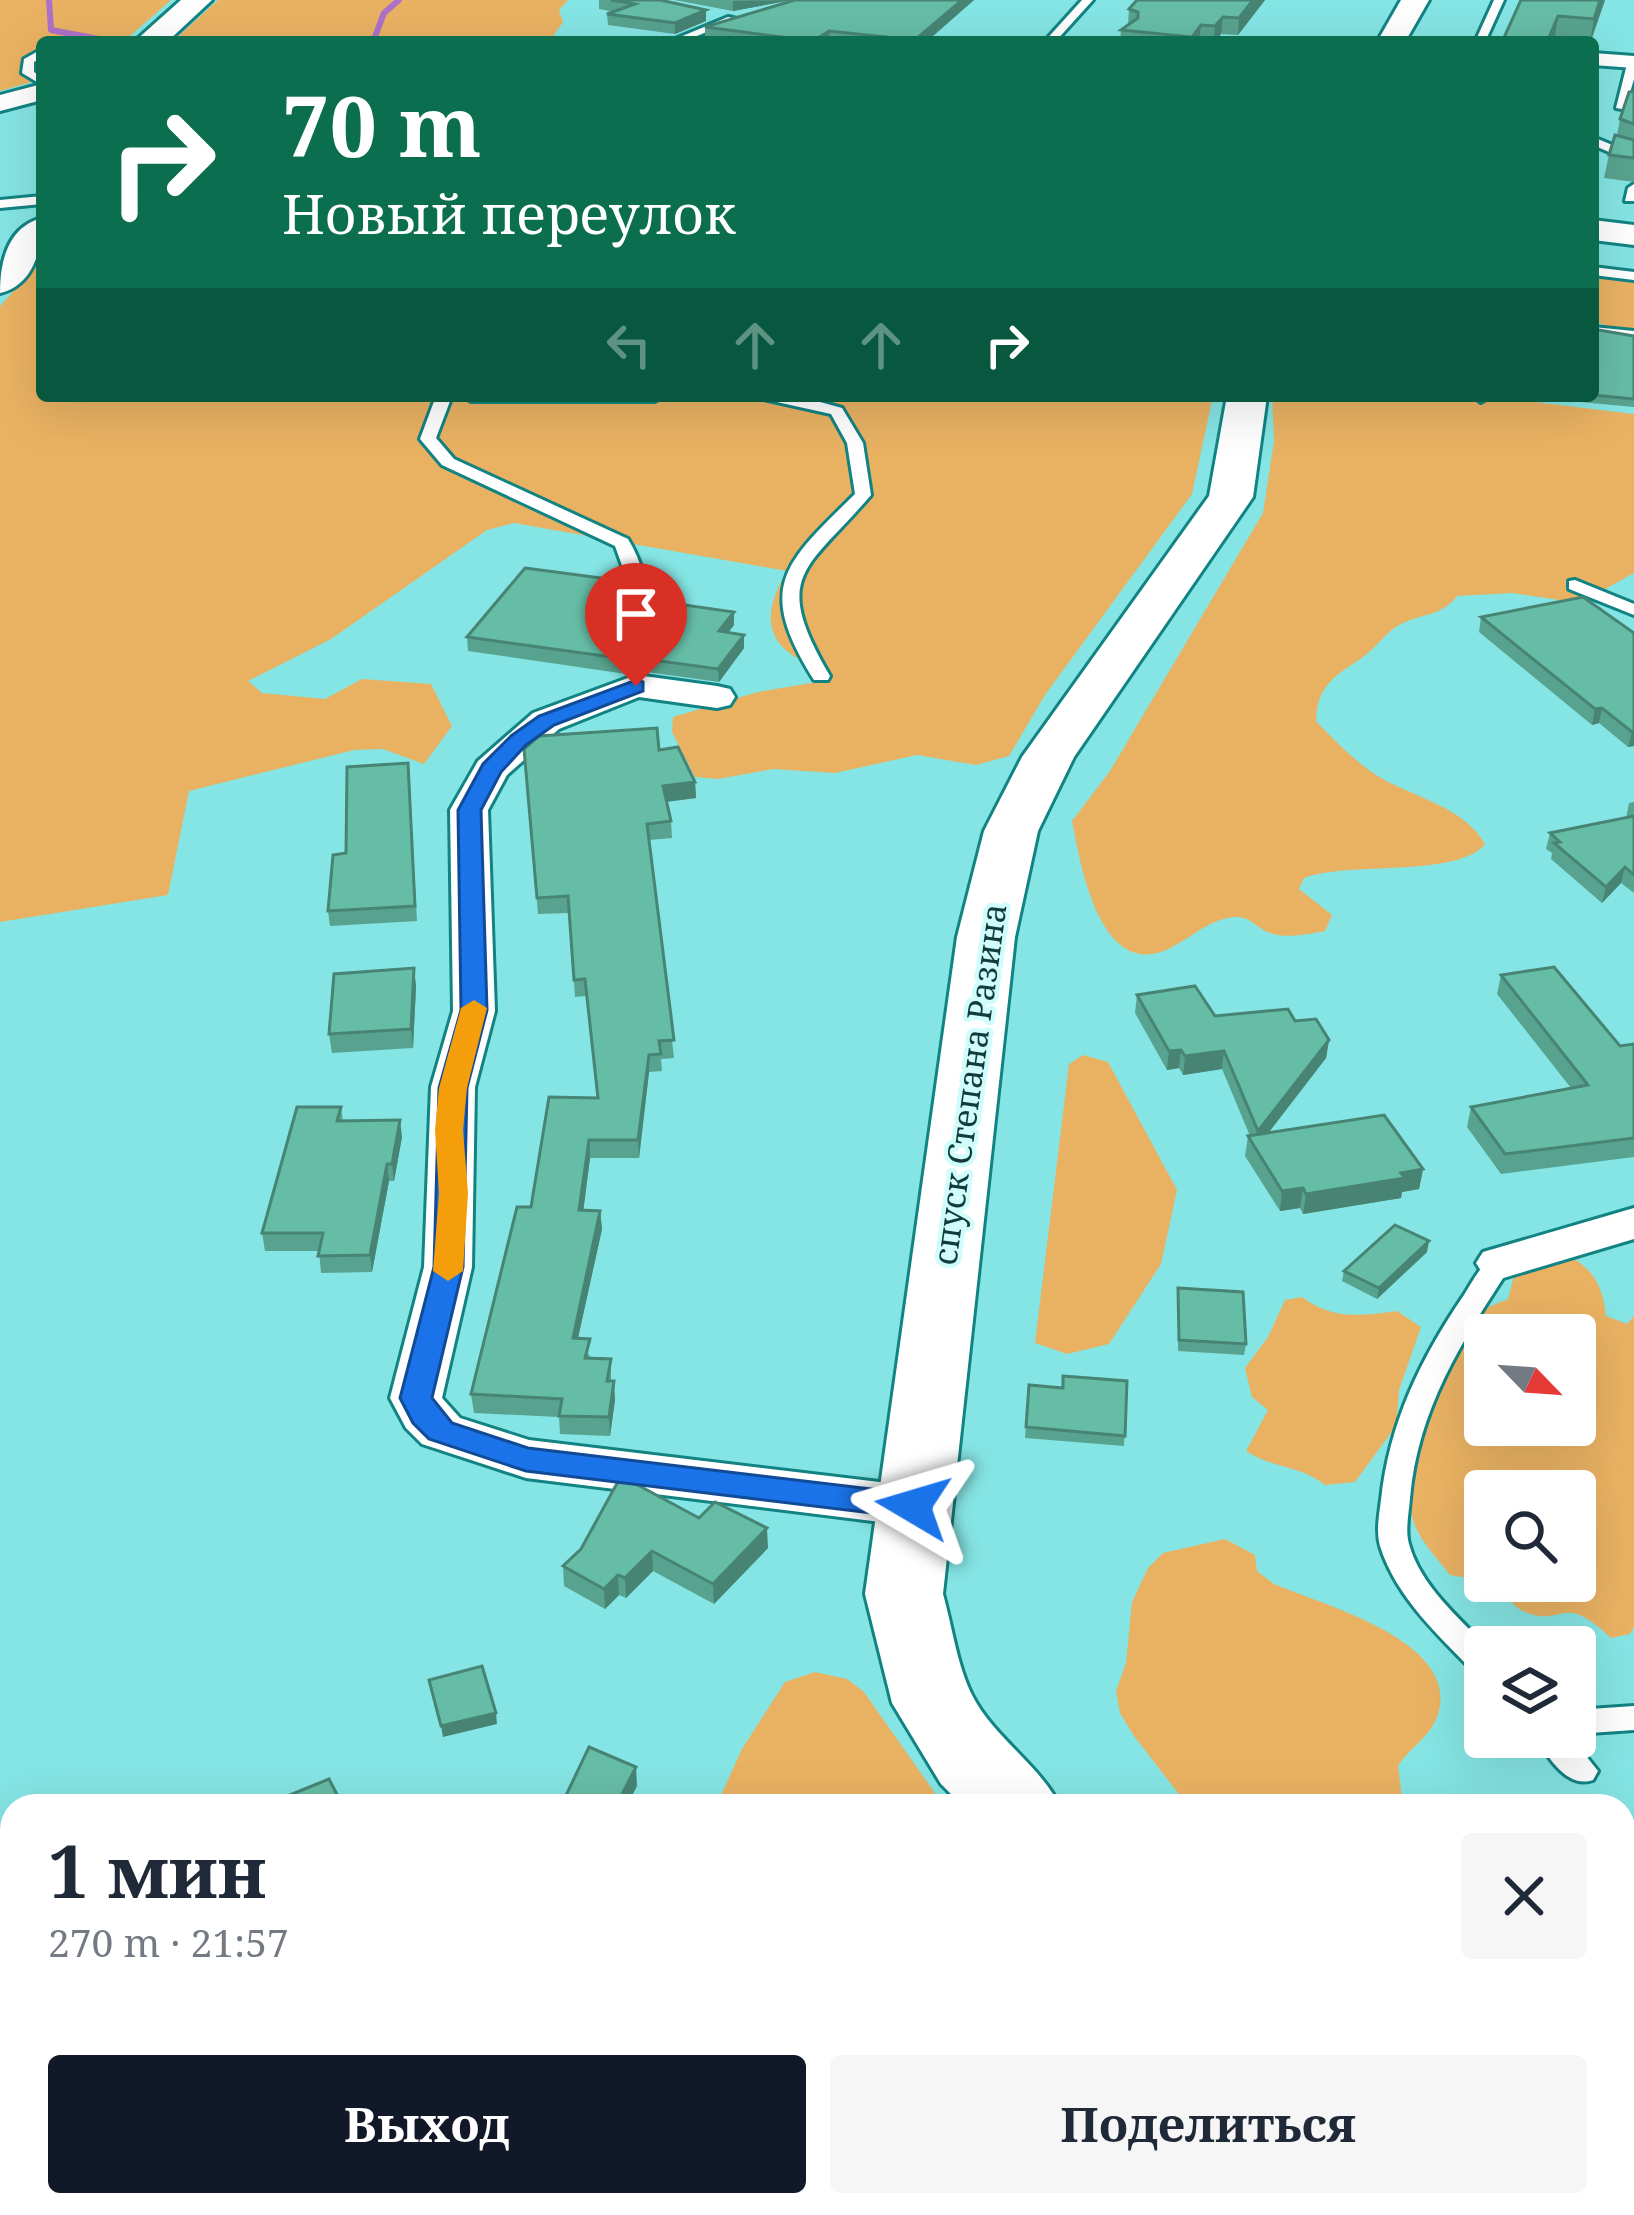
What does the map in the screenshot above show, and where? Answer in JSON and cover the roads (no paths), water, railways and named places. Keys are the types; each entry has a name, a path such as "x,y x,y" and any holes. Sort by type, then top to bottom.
{"main road":[{"path":"155,36 198,0"},
{"path":"1394,36 1415,0"},
{"path":"1599,194 1633,195"},
{"path":"1599,231 1634,235"},
{"path":"0,282 36,242"},
{"name":"спуск Степана Разина","path":"1005,1794 971,1760 934,1703 904,1594 986,937 1011,831 1060,739 1231,497 1246,402"}],"street":[{"path":"1599,59 1634,61"},
{"path":"0,105 36,94"},
{"path":"0,105 36,105"},
{"path":"717,697 636,686 546,721 491,769 469,810 474,1010 451,1108 454,1193 448,1267 416,1398 424,1415 441,1431 526,1460 913,1506"},
{"path":"1500,1263 1634,1223"}],"lane":[{"path":"1055,36 1088,0"},
{"path":"1483,36 1499,0"},
{"path":"713,15 732,19"},
{"path":"688,36 748,16"},
{"path":"36,56 28,61 28,73 36,78"},
{"path":"1634,61 1620,106 1634,107"},
{"path":"1599,144 1634,159"},
{"path":"2,203 36,200"},
{"path":"1599,272 1634,276"},
{"path":"1599,332 1634,335"},
{"path":"443,402 428,439 448,462 622,543 634,558 640,586 636,661"},
{"path":"803,402 837,411 856,443 863,495 792,567 788,596 802,647 820,676"},
{"path":"1575,585 1634,610"},
{"path":"1464,1643 1424,1603 1393,1544 1396,1471 1428,1376 1459,1319 1500,1263"},
{"path":"1596,1721 1634,1718"},
{"path":"1571,1758 1582,1771"}],"waterway":[{"path":"49,0 51,30 82,36"},
{"path":"375,36 384,13 399,0"}]}
